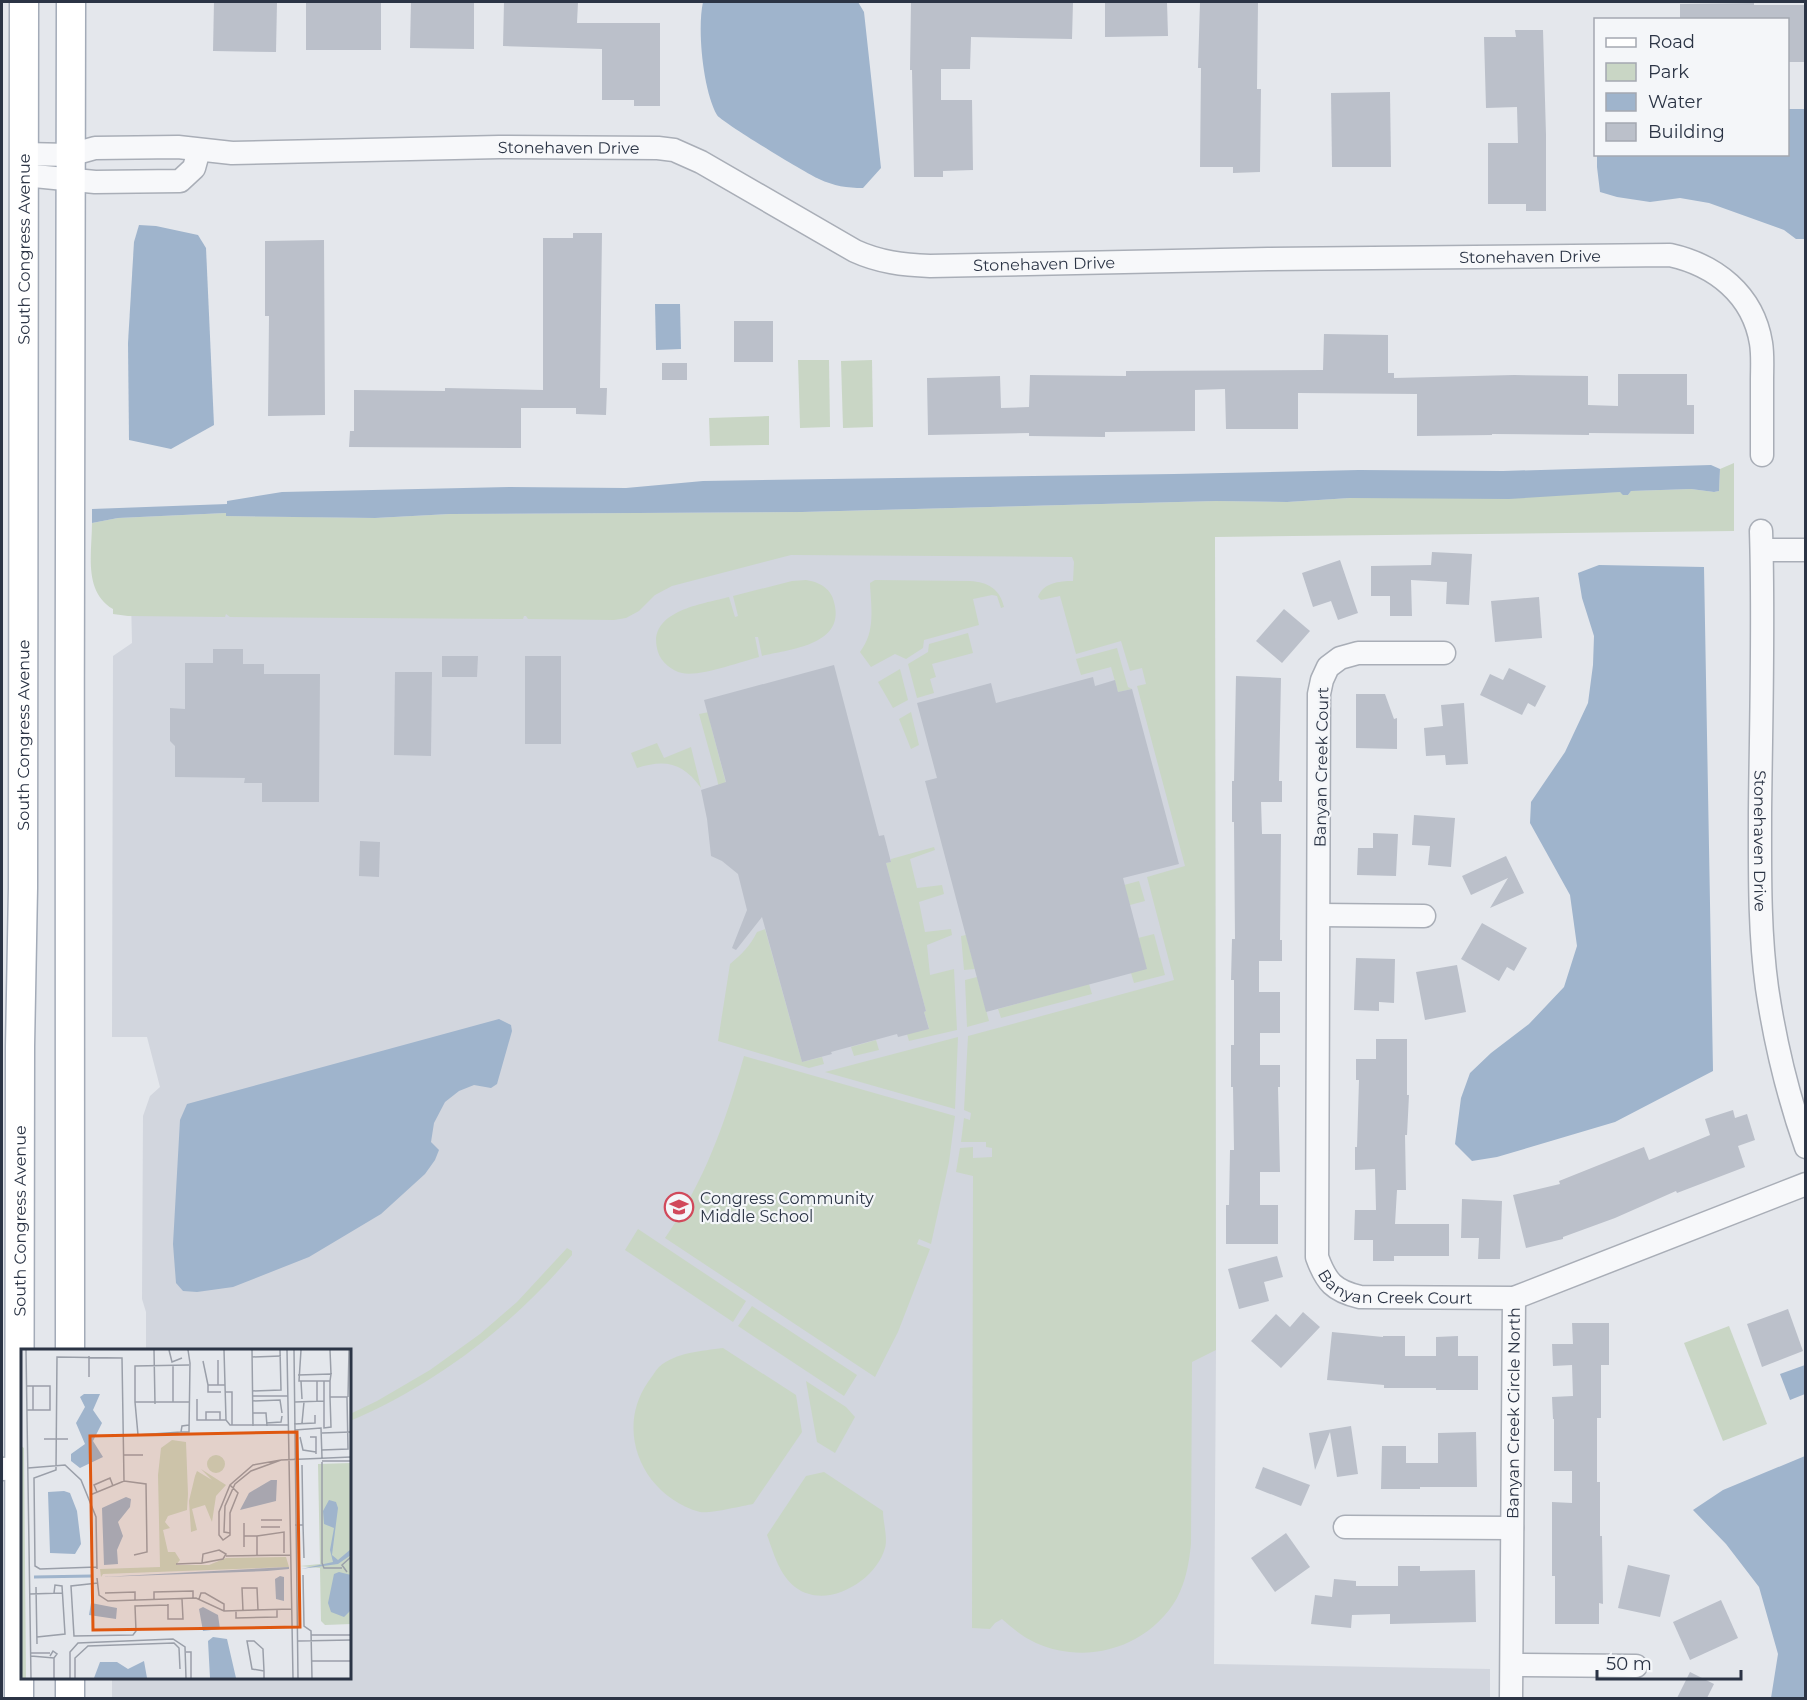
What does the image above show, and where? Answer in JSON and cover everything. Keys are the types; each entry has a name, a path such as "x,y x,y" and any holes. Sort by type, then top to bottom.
{"main road":[{"name":"South Congress Avenue","path":"19,1698 14,1468 23,888 24,2"},
{"path":"70,1349 71,2"},
{"path":"70,1679 70,1698"}],"street":[{"name":"Stonehaven Drive","path":"70,167 95,148 178,147 232,153 499,147 658,148 674,150 701,162 855,251 868,257 901,265 1670,255 1696,262 1720,276 1739,294 1749,310 1761,342 1762,455"},
{"name":"Stonehaven Drive","path":"24,165 70,167 95,182 180,181 194,168 199,150"},
{"name":"Stonehaven Drive","path":"1806,550 1762,541 1760,883 1767,988 1782,1063 1806,1147"},
{"name":"Banyan Creek Court","path":"1444,653 1358,653 1340,658 1328,667 1319,694 1317,1257 1322,1272 1332,1285 1344,1293 1360,1297 1514,1298 1806,1184"},
{"path":"1319,915 1424,916"},
{"name":"Banyan Creek Circle North","path":"1511,1698 1514,1298"},
{"name":"Banyan Creek Circle North","path":"1345,1527 1512,1528"},
{"path":"1512,1665 1636,1666"}],"shaded area":[{"name":"Congress Community Middle School","path":"1215,537 1214,1664 1490,1669 1490,1698 112,1698 112,1679 351,1679 351,1349 146,1349 146,1312 142,1299 143,1116 150,1096 160,1087 147,1037 112,1037 113,656 132,643 130,554"}],"green space":[{"path":"798,360 829,360 830,427 800,428"},
{"path":"872,360 873,427 843,428 841,361"},
{"path":"769,416 769,445 710,446 709,418"},
{"path":"1734,463 1734,531 1215,537 1216,1350 1192,1362 1191,1544 1183,1585 1165,1615 1150,1629 1134,1640 1115,1648 1096,1652 1076,1653 1056,1650 1036,1643 1002,1619 990,1629 972,1628 973,1176 956,1172 960,1148 973,1147 973,1158 992,1157 992,1148 986,1147 986,1142 961,1142 964,1118 970,1120 971,1113 964,1110 968,1036 1174,980 1147,877 1185,866 1137,686 1146,684 1142,668 1130,671 1121,641 1076,654 1060,596 1041,600 1038,597 1040,592 1048,586 1057,582 1073,581 1072,557 791,555 672,586 655,595 639,611 626,618 614,620 528,619 526,616 523,619 230,617 226,614 225,617 128,616 113,614 113,609 97,592 91,570 92,523 118,518 226,513 227,516 375,518 450,514 802,512 1216,501 1287,502 1350,498 1620,492 1628,495 1631,491 1691,489 1719,491 1720,469"},
{"path":"875,580 976,582 988,585 996,591 1004,607 1001,608 997,596 973,599 979,625 924,640 923,648 906,659 895,654 871,667 860,652 870,628 870,583"},
{"path":"792,581 815,582 830,593 836,616 832,628 813,642 762,656 758,637 755,637 759,657 690,674 678,672 667,666 659,656 656,638 660,627 668,618 679,612 729,597 735,617 738,616 733,596"},
{"path":"968,633 973,653 932,664 936,677 930,679 934,693 917,698 908,664 928,652 929,644"},
{"path":"1117,648 1128,687 1132,689 1118,692 1111,667 1081,675 1076,659"},
{"path":"900,669 908,700 893,708 878,682"},
{"path":"709,712 743,848 724,813 699,714"},
{"path":"911,712 919,745 911,749 899,719"},
{"path":"657,743 664,758 691,747 701,788 687,773 673,765 657,764 637,768 631,753"},
{"path":"934,847 935,850 910,859 917,888 942,885 944,894 919,902 925,932 951,929 952,935 927,945 930,975 954,969 957,1030 909,1041 907,1034 929,1028 886,863 891,862 891,859"},
{"path":"1139,881 1145,901 1130,905 1124,885"},
{"path":"765,929 802,1062 822,1057 824,1064 809,1068 718,1041 730,964 752,942 757,932"},
{"path":"1154,934 1165,975 1134,983 1131,973 1138,938"},
{"path":"966,935 975,969 964,970 961,936"},
{"path":"977,977 989,1021 967,1027 965,980"},
{"path":"1089,984 1092,994 1001,1018 998,1009"},
{"path":"958,1037 955,1109 825,1072"},
{"path":"876,1040 879,1050 854,1056 851,1047"},
{"path":"744,1056 955,1116 949,1162 931,1244 919,1239 917,1244 930,1249 898,1332 875,1377 665,1238 691,1196 712,1151 730,1104"},
{"path":"638,1229 746,1301 733,1322 625,1250"},
{"path":"567,1248 572,1251 572,1255 524,1306 470,1351 412,1390 351,1421 351,1414 430,1370 480,1334 517,1302"},
{"path":"752,1306 857,1375 844,1396 738,1326"},
{"path":"1729,1326 1767,1424 1723,1441 1684,1343"},
{"path":"723,1348 796,1395 802,1432 753,1504 700,1512 680,1504 663,1492 650,1477 640,1459 634,1440 634,1421 638,1401 659,1367 681,1355"},
{"path":"806,1381 846,1407 855,1417 835,1453 817,1442"},
{"path":"824,1472 883,1511 886,1540 880,1560 861,1581 835,1594 821,1596 807,1594 789,1582 778,1563 767,1535 806,1476"}],"water":[{"path":"703,2 858,2 864,12 881,168 863,188 841,186 819,179 798,168 717,115 708,91 702,59"},
{"path":"1789,109 1805,109 1805,239 1796,239 1784,230 1709,203 1680,198 1650,202 1600,192 1597,156 1789,156"},
{"path":"139,225 156,226 198,235 206,248 214,425 171,449 129,440 128,343 134,242"},
{"path":"655,304 680,304 681,349 656,350"},
{"path":"1711,465 1720,469 1719,491 1691,489 1631,491 1628,495 1620,492 1509,499 1350,498 1287,502 1216,501 802,512 450,514 375,518 226,516 226,513 118,518 92,523 92,509 227,504 227,501 282,492 509,487 626,488 703,481 1359,470 1503,471"},
{"path":"1599,565 1704,567 1713,1071 1615,1122 1497,1157 1472,1161 1455,1144 1461,1098 1470,1073 1491,1053 1529,1024 1564,987 1577,946 1570,895 1530,823 1531,802 1565,752 1588,703 1594,636 1582,598 1578,573"},
{"path":"499,1019 511,1025 512,1031 497,1084 491,1088 474,1085 459,1091 445,1102 434,1123 431,1142 439,1150 435,1160 425,1174 381,1214 309,1257 233,1287 197,1292 183,1291 176,1283 173,1244 180,1120 187,1104"},
{"path":"1805,1365 1805,1394 1790,1400 1780,1374"},
{"path":"1805,1456 1805,1698 1771,1698 1778,1654 1759,1587 1726,1544 1693,1510 1723,1490"}],"building":[{"path":"214,2 277,2 276,52 213,51"},
{"path":"306,2 381,2 381,50 306,50"},
{"path":"411,2 474,2 474,49 410,48"},
{"path":"504,2 578,2 577,23 660,23 660,106 634,106 634,100 602,100 602,49 503,46"},
{"path":"911,2 1073,2 1072,39 971,37 970,69 941,69 941,100 972,100 973,170 943,171 943,177 914,177 912,70 910,70"},
{"path":"1105,2 1167,2 1168,36 1105,37"},
{"path":"1200,2 1258,2 1257,89 1261,89 1260,172 1233,173 1233,167 1200,167 1201,68 1198,68"},
{"path":"1680,4 1806,5 1806,62 1789,62 1789,18 1680,18"},
{"path":"1515,30 1543,30 1546,211 1526,211 1526,204 1488,204 1488,143 1518,143 1517,107 1486,108 1484,37 1516,37"},
{"path":"1390,92 1391,167 1332,167 1331,93"},
{"path":"573,233 602,233 600,388 607,388 606,415 576,414 576,408 521,408 521,448 349,447 350,431 354,431 354,390 445,391 445,388 543,390 543,238 573,238"},
{"path":"324,240 325,415 268,416 269,316 265,316 265,241"},
{"path":"734,321 773,321 773,362 734,362"},
{"path":"1324,334 1388,335 1388,373 1394,373 1394,378 1588,376 1588,405 1618,406 1618,374 1687,374 1687,405 1694,405 1694,434 1417,436 1417,394 1298,393 1298,429 1226,429 1225,389 1195,390 1195,431 1105,432 1105,437 1029,436 1029,433 928,435 927,378 1000,376 1001,408 1029,407 1030,375 1126,376 1126,371 1323,370"},
{"path":"662,363 687,363 687,380 662,380"},
{"path":"1432,552 1472,554 1469,605 1446,604 1447,582 1411,580 1412,616 1390,616 1390,596 1371,596 1371,566 1431,565"},
{"path":"1340,560 1358,613 1338,620 1331,601 1313,607 1302,573"},
{"path":"1539,597 1542,638 1495,642 1491,601"},
{"path":"1284,609 1310,631 1282,663 1256,641"},
{"path":"213,649 243,649 243,664 264,664 264,674 320,674 319,802 262,802 262,783 244,783 245,778 175,777 175,746 170,741 170,708 185,709 185,663 213,663"},
{"path":"442,656 478,656 477,677 442,677"},
{"path":"525,656 561,656 561,744 525,744"},
{"path":"834,665 879,836 884,835 891,862 886,863 929,1029 898,1037 897,1034 802,1062 762,917 736,950 732,948 747,910 738,874 722,861 711,856 701,790 726,782 704,700"},
{"path":"1509,668 1546,686 1535,707 1528,703 1522,715 1480,695 1490,674 1503,680"},
{"path":"395,672 432,672 431,756 394,755"},
{"path":"1236,676 1281,678 1279,781 1282,781 1282,802 1261,802 1262,834 1281,834 1280,940 1282,940 1282,961 1259,961 1259,992 1280,992 1280,1033 1260,1033 1260,1065 1280,1065 1280,1087 1278,1087 1280,1172 1260,1172 1260,1205 1278,1205 1278,1244 1226,1244 1230,1150 1234,1150 1231,1045 1234,1045 1234,980 1231,980 1232,939 1235,939 1232,781 1234,781"},
{"path":"1093,677 1095,686 1115,680 1118,692 1132,689 1179,864 1123,878 1147,969 986,1012 925,781 937,778 917,703 991,683 996,703"},
{"path":"1356,694 1385,694 1394,719 1397,718 1397,749 1356,748"},
{"path":"1464,703 1468,764 1446,765 1445,755 1426,756 1424,728 1443,726 1441,705"},
{"path":"1414,815 1455,818 1451,867 1428,865 1430,846 1412,845"},
{"path":"1373,833 1398,834 1396,876 1357,875 1358,848 1373,848"},
{"path":"360,841 380,842 379,877 359,876"},
{"path":"1506,856 1524,893 1490,908 1508,878 1471,895 1462,876"},
{"path":"1482,923 1527,948 1514,971 1507,967 1499,981 1461,959"},
{"path":"1356,958 1395,959 1394,1003 1379,1002 1379,1011 1354,1010"},
{"path":"1457,965 1466,1012 1425,1020 1416,972"},
{"path":"1376,1039 1407,1039 1407,1095 1409,1095 1407,1135 1405,1135 1406,1190 1397,1190 1395,1224 1449,1224 1449,1256 1394,1256 1394,1261 1373,1261 1373,1240 1354,1240 1355,1210 1376,1210 1375,1169 1355,1170 1355,1147 1357,1147 1359,1080 1356,1080 1356,1059 1376,1059"},
{"path":"1733,1110 1735,1118 1747,1114 1755,1140 1738,1146 1745,1167 1677,1193 1676,1191 1615,1218 1563,1237 1563,1239 1526,1248 1513,1195 1560,1184 1559,1181 1644,1147 1649,1160 1710,1135 1705,1119"},
{"path":"1462,1199 1502,1201 1500,1259 1478,1259 1479,1238 1461,1238"},
{"path":"1277,1256 1283,1277 1264,1282 1269,1301 1239,1309 1228,1269"},
{"path":"1788,1309 1803,1351 1762,1367 1747,1324"},
{"path":"1303,1312 1320,1327 1281,1368 1251,1341 1276,1314 1290,1327"},
{"path":"1572,1323 1609,1323 1609,1365 1601,1365 1601,1418 1597,1418 1597,1482 1600,1482 1603,1604 1599,1603 1599,1624 1555,1624 1555,1576 1552,1576 1552,1502 1572,1503 1572,1471 1554,1471 1552,1397 1573,1396 1572,1365 1553,1366 1552,1344 1573,1344"},
{"path":"1332,1332 1383,1337 1405,1336 1405,1356 1436,1356 1436,1337 1458,1336 1458,1356 1478,1356 1478,1390 1384,1388 1384,1385 1327,1380"},
{"path":"1351,1426 1358,1474 1337,1477 1330,1432 1315,1470 1309,1433"},
{"path":"1476,1432 1477,1487 1381,1489 1382,1446 1406,1446 1406,1463 1438,1463 1438,1433"},
{"path":"1263,1467 1310,1485 1301,1506 1255,1488"},
{"path":"1286,1533 1310,1567 1275,1592 1251,1558"},
{"path":"1628,1565 1670,1575 1660,1617 1618,1608"},
{"path":"1398,1566 1420,1566 1420,1571 1475,1570 1476,1622 1390,1624 1390,1614 1352,1615 1351,1628 1311,1624 1315,1595 1332,1597 1334,1579 1356,1581 1356,1586 1398,1586"},
{"path":"1721,1600 1738,1638 1690,1660 1673,1622"},
{"path":"1690,1672 1714,1684 1707,1698 1677,1698"}],"place":[{"name":"Congress Community Middle School","path":"679,1207"}]}
